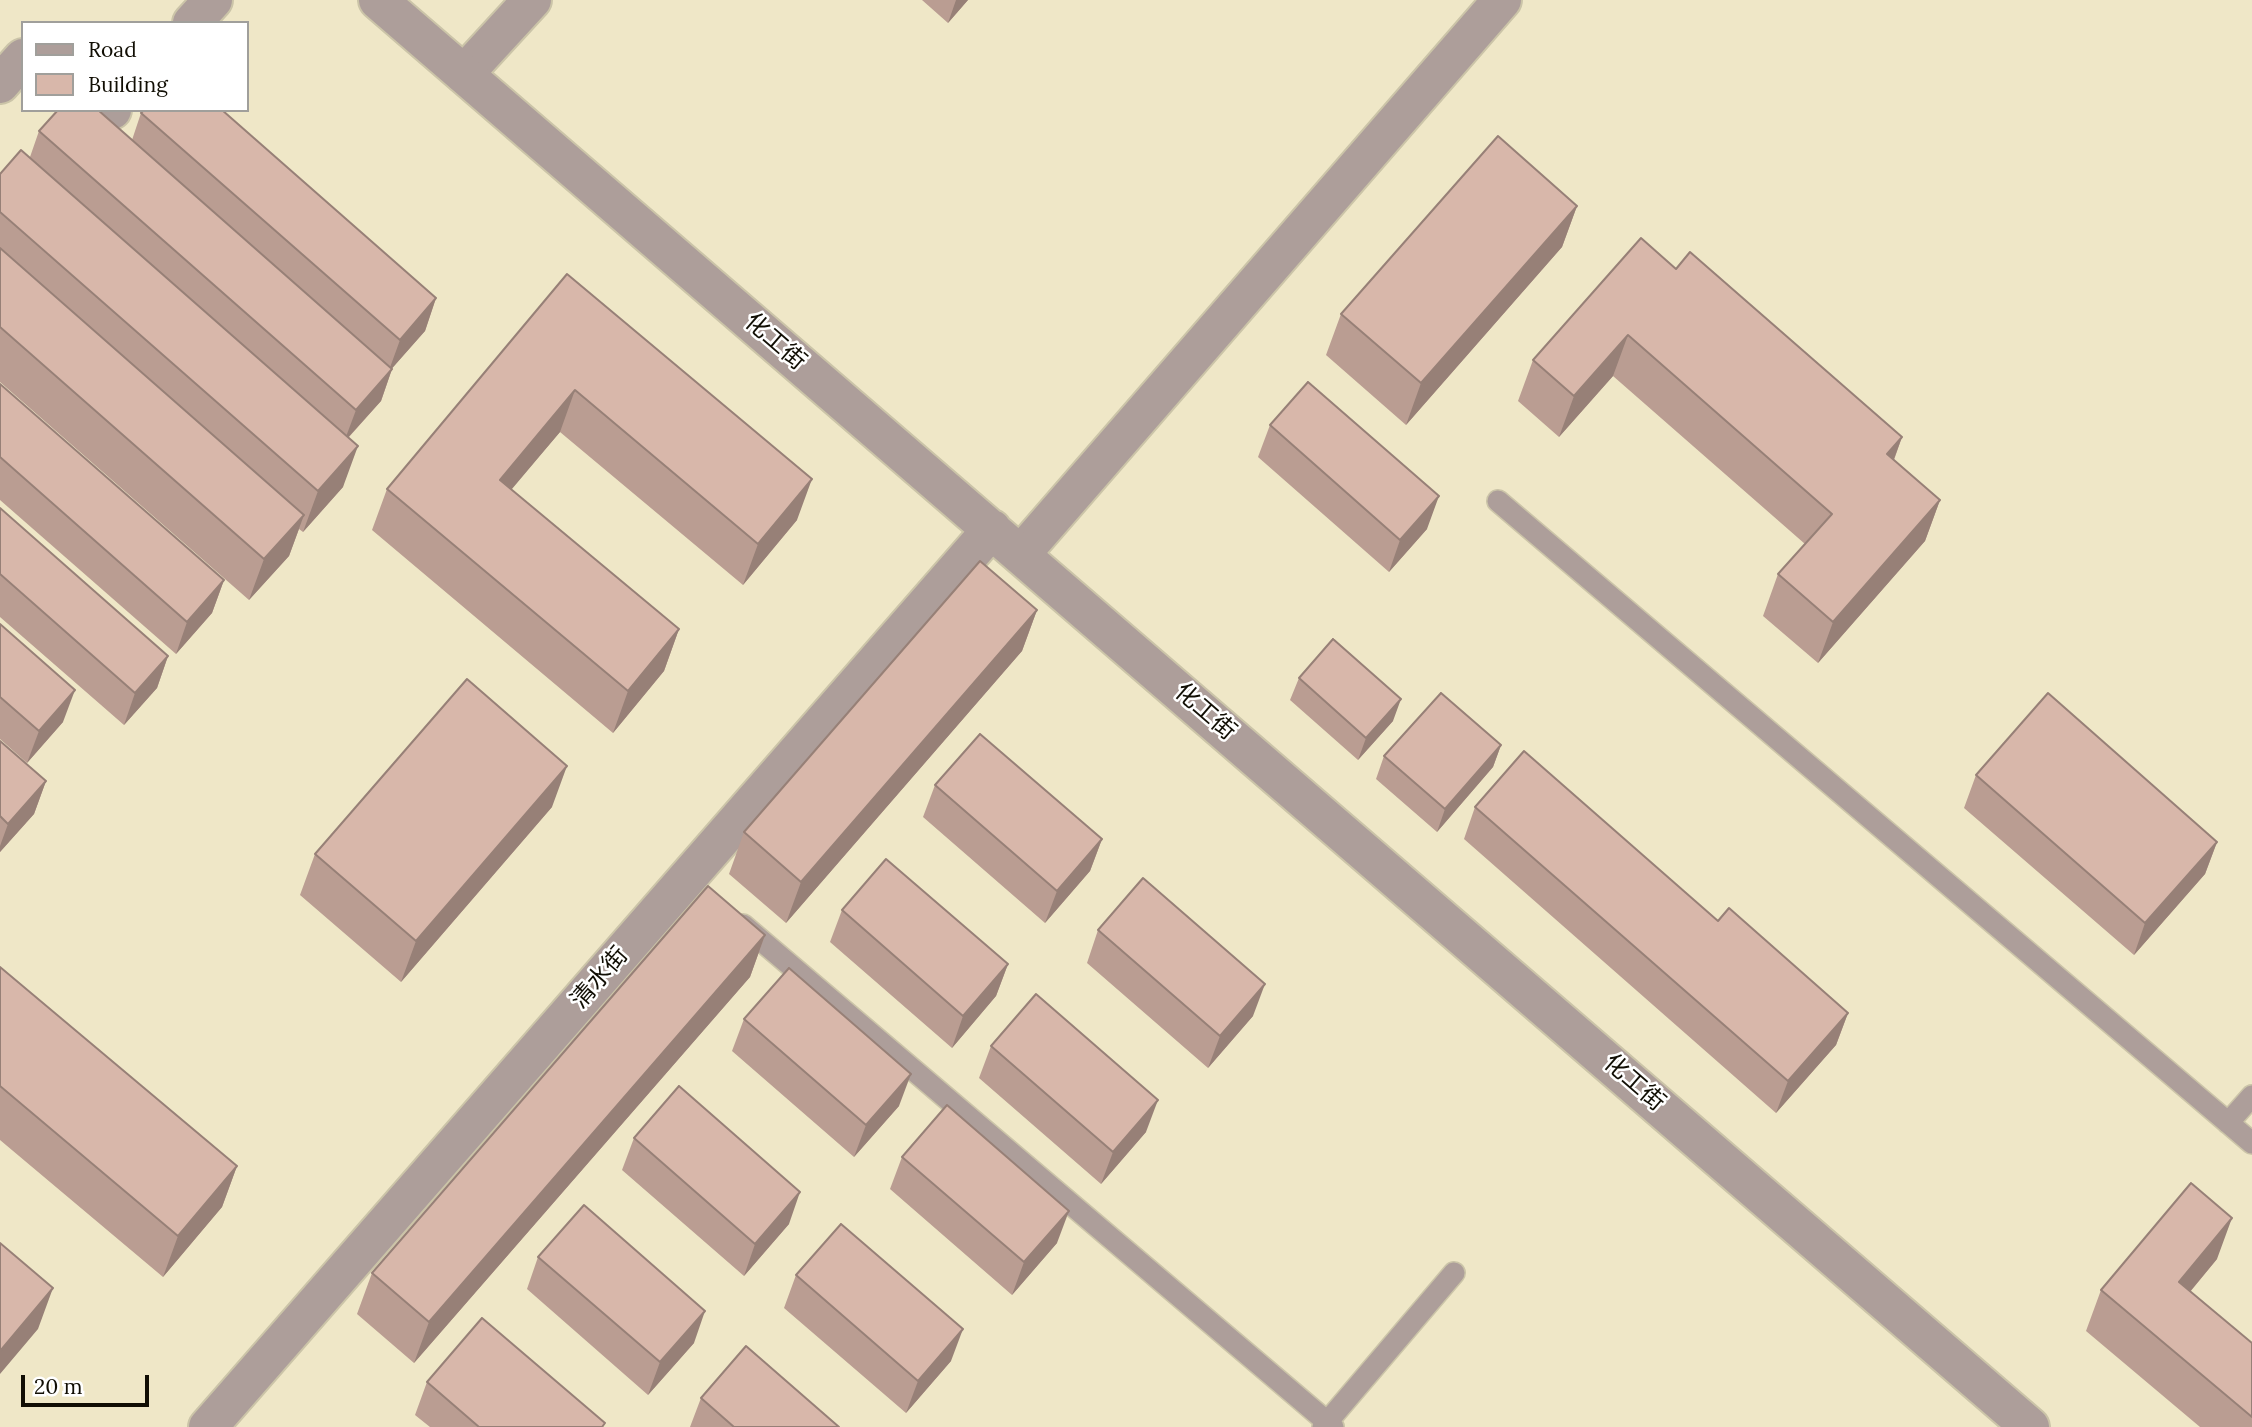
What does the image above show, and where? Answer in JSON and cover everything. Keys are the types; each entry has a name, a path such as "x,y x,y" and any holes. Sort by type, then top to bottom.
{"street":[{"path":"194,21 214,0"},
{"name":"化工街","path":"378,0 2031,1427"},
{"path":"464,74 532,0"},
{"path":"1021,554 1502,0"},
{"path":"0,84 21,60"},
{"name":"清水街","path":"208,1427 698,886 992,529"}],"lane":[{"path":"1498,501 2252,1143"},
{"path":"729,913 1328,1425 1454,1273"},
{"path":"2228,1123 2252,1096"}],"building":[{"path":"56,112 100,112 392,369 356,410 39,131"},
{"path":"224,112 436,298 400,340 141,113"},
{"path":"1498,136 1577,206 1421,383 1341,314"},
{"path":"21,150 358,446 318,491 0,212 0,174"},
{"path":"1641,238 1676,269 1690,252 1902,437 1887,454 1940,500 1833,622 1778,574 1832,514 1628,335 1574,396 1533,360"},
{"path":"0,248 304,515 264,559 0,327"},
{"path":"567,274 812,479 758,544 575,390 500,480 679,629 628,691 387,489"},
{"path":"1308,382 1439,496 1400,540 1270,425"},
{"path":"0,384 224,580 187,622 0,457"},
{"path":"0,508 168,656 135,693 0,574"},
{"path":"980,561 1037,610 801,882 744,832"},
{"path":"0,624 75,690 39,731 0,697"},
{"path":"1333,639 1401,699 1366,738 1299,678"},
{"path":"467,679 567,766 416,941 315,854"},
{"path":"1441,693 1501,745 1445,809 1384,756"},
{"path":"2048,693 2217,842 2145,923 1976,775"},
{"path":"980,734 1102,839 1057,891 935,785"},
{"path":"0,741 46,781 8,824 0,816"},
{"path":"1524,751 1718,921 1729,908 1848,1013 1788,1081 1475,807"},
{"path":"886,859 1008,964 963,1016 842,910"},
{"path":"1143,878 1265,984 1220,1036 1098,930"},
{"path":"708,886 765,935 429,1322 372,1273"},
{"path":"0,967 237,1166 178,1236 0,1086"},
{"path":"789,968 911,1074 866,1125 744,1019"},
{"path":"1036,994 1158,1100 1113,1152 991,1046"},
{"path":"679,1086 800,1192 755,1244 634,1138"},
{"path":"947,1105 1069,1211 1024,1262 902,1157"},
{"path":"2191,1183 2232,1218 2179,1282 2252,1343 2252,1417 2101,1290"},
{"path":"584,1205 705,1311 660,1362 538,1257"},
{"path":"841,1224 963,1329 918,1381 796,1275"},
{"path":"0,1243 53,1288 0,1351"},
{"path":"482,1318 605,1423 602,1427 479,1427 427,1382"},
{"path":"746,1346 839,1427 734,1427 701,1398"}]}
